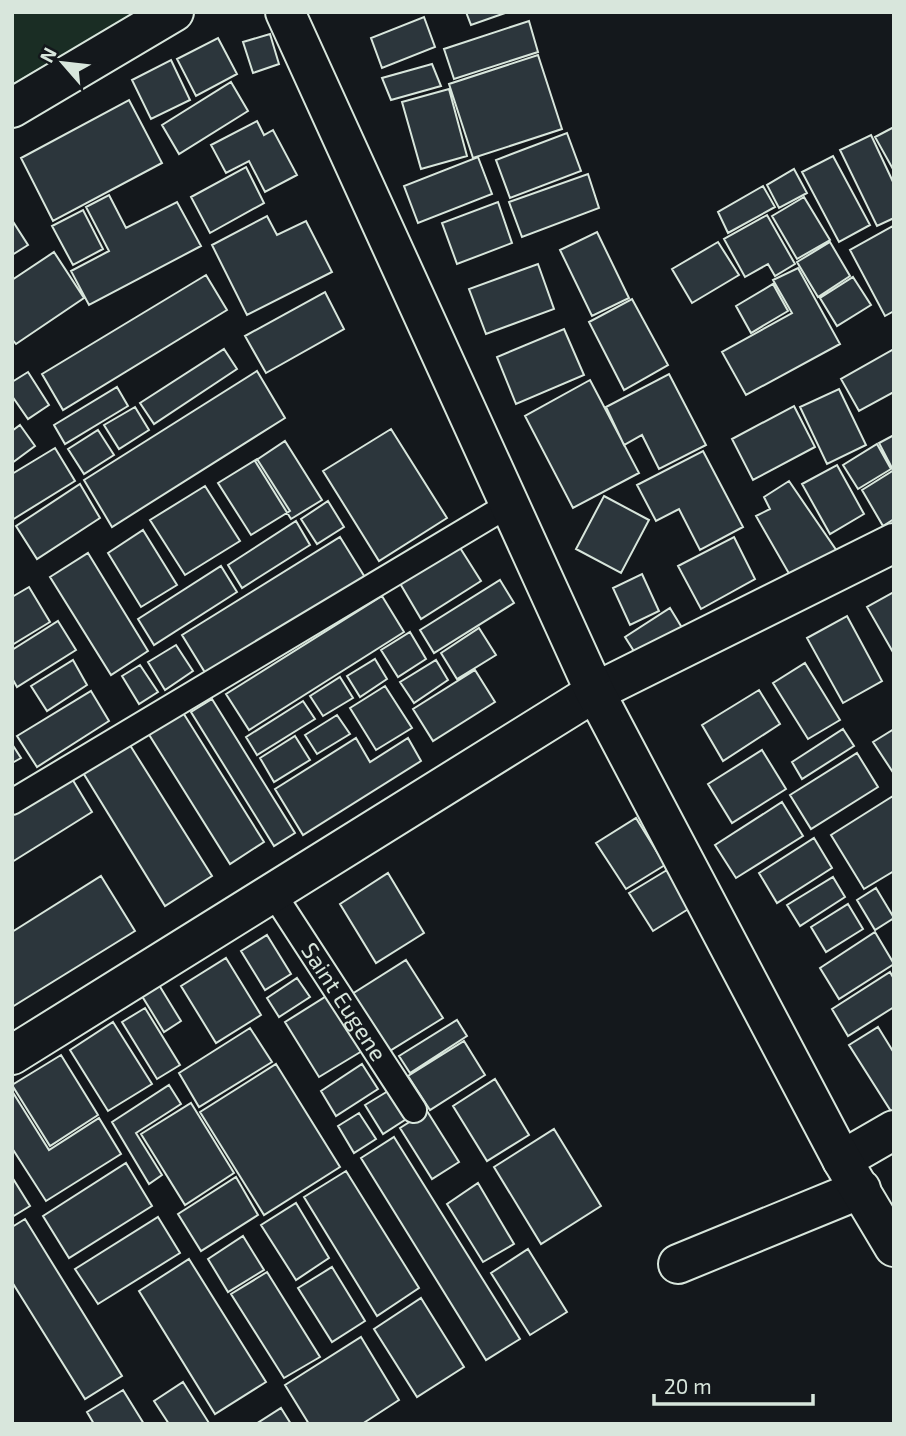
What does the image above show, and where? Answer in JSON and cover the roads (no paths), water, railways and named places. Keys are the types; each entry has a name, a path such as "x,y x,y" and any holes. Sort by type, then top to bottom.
{"street":[{"path":"12,108 174,12"},
{"path":"285,12 594,692 852,1174 894,1247"},
{"path":"12,1055 594,692 894,543"},
{"path":"678,1265 852,1174 894,1130"}],"lane":[{"path":"12,802 510,505"},
{"name":"Saint Eugene","path":"273,893 414,1110"}]}
